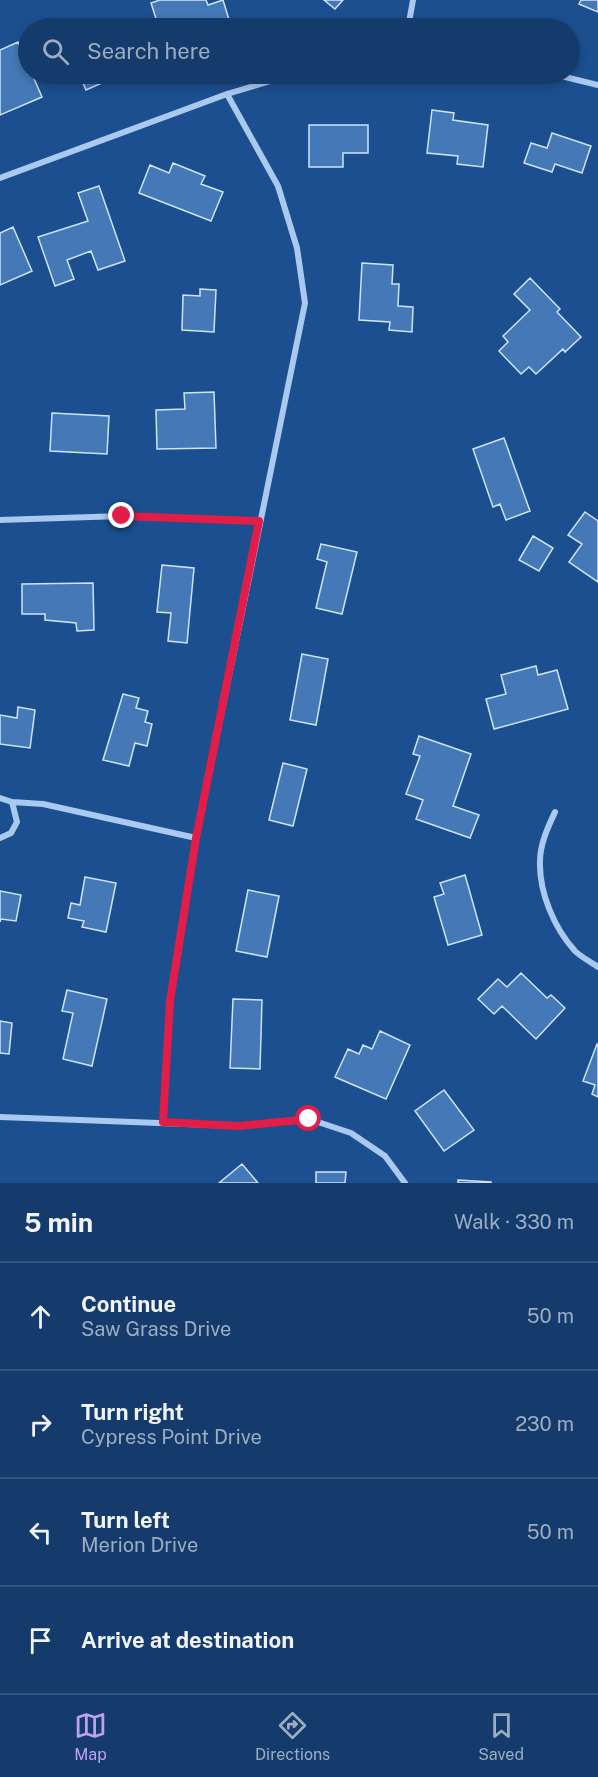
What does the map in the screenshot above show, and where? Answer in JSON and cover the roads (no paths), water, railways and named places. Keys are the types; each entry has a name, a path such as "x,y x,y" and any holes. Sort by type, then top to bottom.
{"street":[{"path":"410,18 413,0"},
{"path":"580,81 598,85"},
{"path":"0,178 227,94 260,84"},
{"path":"163,1122 170,1001 196,838 305,303 297,248 278,186 227,94"},
{"path":"0,520 122,516 259,521"},
{"path":"0,798 12,802 43,804 196,838"},
{"path":"0,838 11,833 17,822 12,802"},
{"path":"555,812 544,837 540,861 544,895 556,923 575,952 598,967"},
{"path":"0,1117 238,1126 309,1119 351,1134 385,1156 405,1183"}]}
